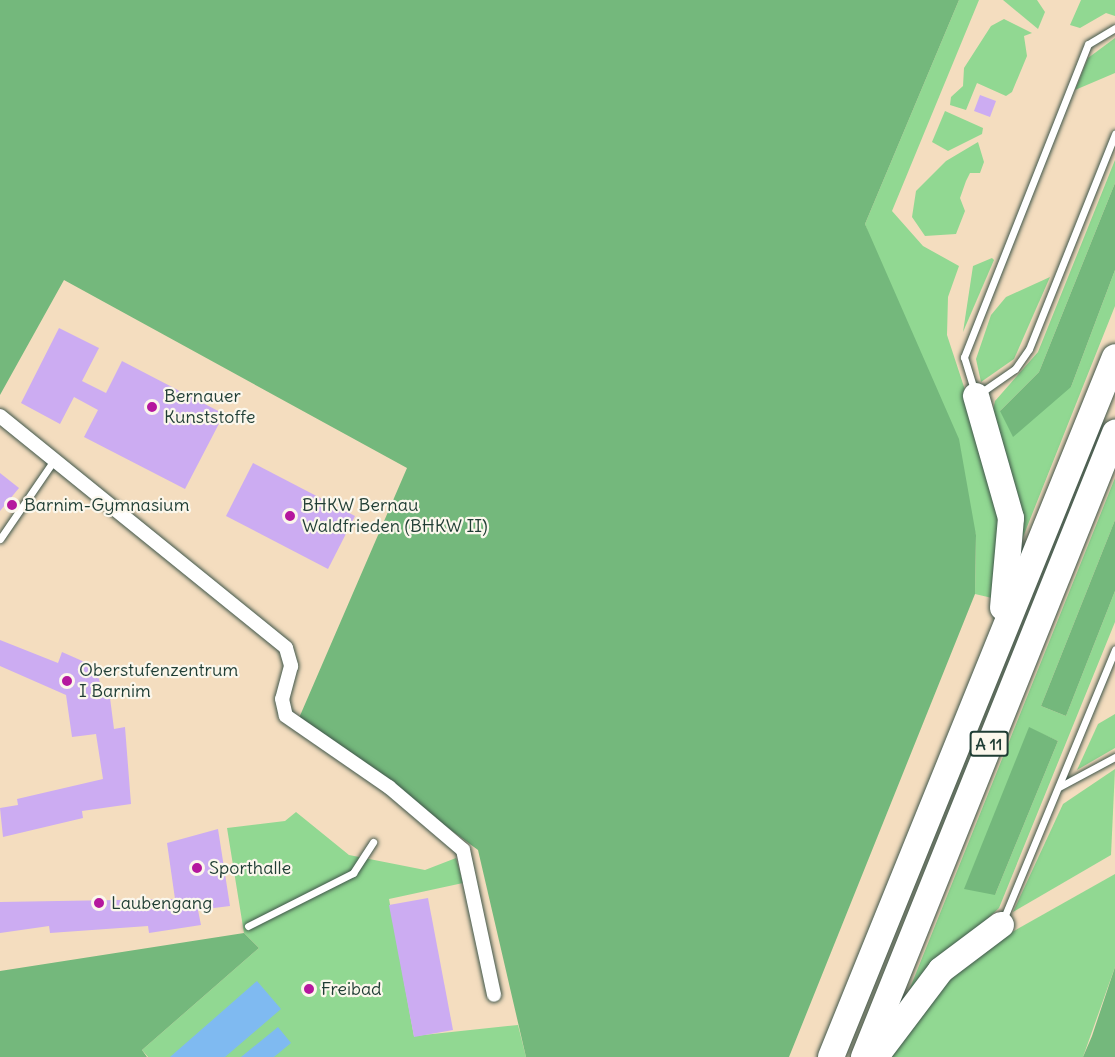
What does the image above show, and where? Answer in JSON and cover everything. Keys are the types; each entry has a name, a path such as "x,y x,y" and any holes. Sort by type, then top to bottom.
{"highway":[{"name":"A 11","path":"831,1057 1115,357"},
{"path":"976,396 1011,518 997,649"},
{"name":"A 11","path":"864,1057 1115,433"},
{"path":"877,1057 929,982 1001,925"}],"street":[{"path":"0,416 56,458 286,648 291,666 282,699 286,716 389,787 463,850 494,995"}],"lane":[{"path":"1115,28 1088,44 964,357 976,396 1015,369 1029,349 1115,134"},
{"path":"0,539 56,458"},
{"path":"1001,925 1115,649"},
{"path":"1059,787 1115,757"},
{"path":"248,926 353,873 373,842"}],"green space":[{"path":"0,0 959,0 865,224 959,439 976,535 975,594 789,1057 526,1057 478,850 299,718 407,468 64,280 0,395"},
{"path":"959,0 979,0 892,211 923,246 959,266 948,297 947,335 1002,503 992,598 975,594 976,535 865,224"},
{"path":"1003,0 1037,0 1045,12 1038,29"},
{"path":"1081,0 1115,0 1115,16 1106,13 1080,28 1070,25"},
{"path":"1004,19 1032,33 1024,36 1027,56 1012,92 1006,96 977,83 966,110 950,105 951,97 963,86 964,68 991,26"},
{"path":"1115,38 1115,73 1075,90 1088,58"},
{"path":"945,111 983,128 982,134 948,151 932,142"},
{"path":"978,142 984,162 980,173 970,173 966,181 960,198 965,211 956,234 925,236 912,217 916,191 946,161"},
{"path":"1115,160 1115,183 1039,372 1000,411 1071,387 1115,270 1115,306 1021,542 992,415 995,401 1038,352"},
{"path":"1115,183 1115,270 1071,387 1013,437 1000,411 1039,372"},
{"path":"992,258 994,260 963,332 973,266"},
{"path":"1050,277 1014,359 981,382 976,359 991,315 1006,297"},
{"path":"1115,478 1115,520 1041,706 1066,716 1115,591 1115,622 999,908 908,993","holes":["1029,728 1058,741 995,895"]},
{"path":"1115,520 1115,591 1066,716 1041,706"},
{"path":"1115,714 1115,748 1077,770 1098,724"},
{"path":"1029,727 1058,741 995,895 964,889"},
{"path":"1115,769 1111,855 1013,912 1063,804"},
{"path":"296,812 349,855 425,870 456,858 463,883 389,899 414,1036 518,1025 526,1057 148,1057 142,1050 259,948 244,933 227,828 285,821"},
{"path":"1115,874 1115,967 1083,1057 888,1057 940,984 998,940"},
{"path":"244,933 259,948 142,1050 147,1057 0,1057 0,971"},
{"path":"1115,967 1115,1057 1083,1057 1092,1036"}],"water":[{"path":"257,981 281,1009 225,1057 170,1057"},
{"path":"278,1027 291,1043 274,1057 241,1057"}],"building":[{"path":"980,95 996,101 990,117 974,111"},
{"name":"Bernauer Kunststoffe","path":"59,328 99,348 82,381 106,393 122,361 224,414 185,489 84,437 98,410 74,397 60,424 21,403"},
{"name":"BHKW Bernau Waldfrieden (BHKW II)","path":"253,463 355,516 328,569 226,516"},
{"path":"0,473 19,488 0,511"},
{"path":"0,640 58,663 62,652 96,667 102,691 109,690 114,729 125,727 131,804 82,811 83,818 3,837 0,808 18,805 17,799 103,779 96,734 72,737 66,695 0,666"},
{"path":"218,829 230,906 198,910 201,925 149,933 148,926 50,933 49,926 0,933 0,902 175,899 167,843"},
{"path":"428,898 453,1030 414,1037 389,905"}],"place":[{"name":"Bernauer Kunststoffe","path":"152,407"},
{"name":"Barnim-Gymnasium","path":"12,505"},
{"name":"BHKW Bernau Waldfrieden (BHKW II)","path":"290,516"},
{"name":"Oberstufenzentrum I Barnim","path":"67,681"},
{"name":"Sporthalle","path":"197,868"},
{"name":"Laubengang","path":"99,903"},
{"name":"Freibad","path":"309,989"}]}
